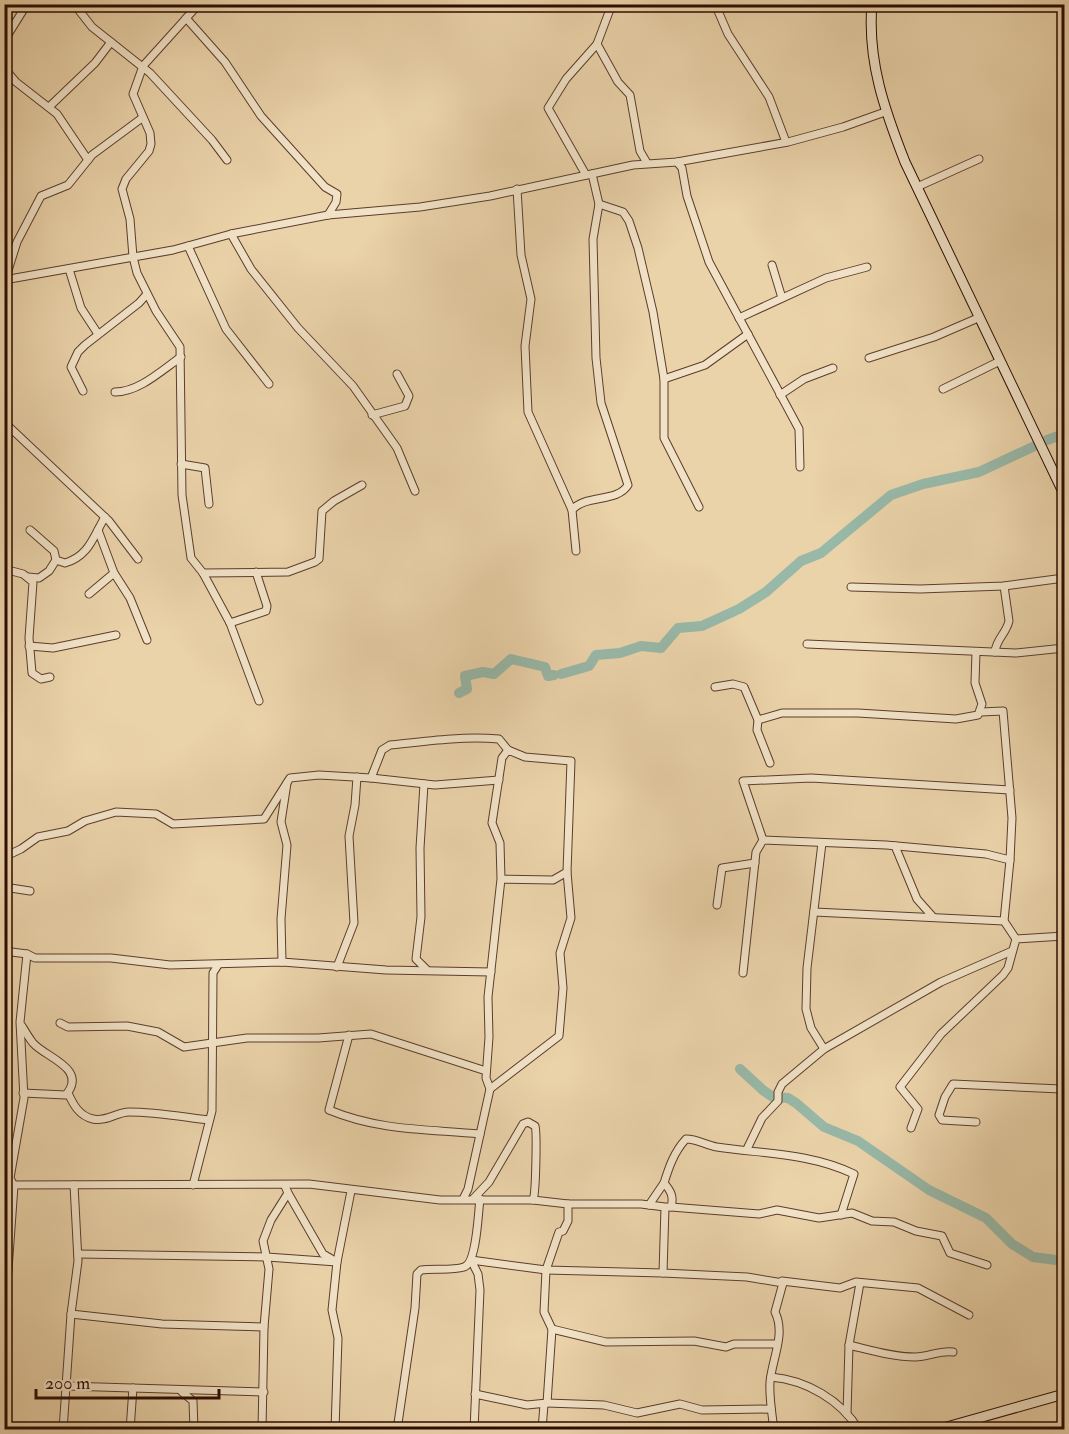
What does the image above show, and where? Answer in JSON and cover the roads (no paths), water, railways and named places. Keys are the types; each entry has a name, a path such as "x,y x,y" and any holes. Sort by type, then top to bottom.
{"street":[{"path":"4,41 27,4"},
{"path":"74,4 92,27 143,66 212,140 227,160"},
{"path":"200,4 143,66 133,94 150,133 150,151 126,180 122,189 130,219 133,257 147,294 175,336 181,357 182,495 191,558 203,573 230,623 259,700"},
{"path":"572,510 583,502 618,493 627,485 601,403 596,358 593,239 599,204 589,174 548,108 566,79 597,44 612,4"},
{"path":"715,4 728,34 769,97 786,141"},
{"path":"872,4 874,60 885,112 978,318 1064,490"},
{"path":"186,18 225,62 261,116 325,187 337,194 336,202 328,215"},
{"path":"49,107 95,63 111,42"},
{"path":"597,44 618,82 630,95 640,151 647,163"},
{"path":"4,68 16,82 49,107 69,130 88,160"},
{"path":"142,118 88,160 68,185 47,192 36,201 16,242 5,280 188,246 231,234 328,215 420,207 647,163 677,162 786,141 843,127 885,112"},
{"path":"917,187 979,159"},
{"path":"677,162 682,168 687,196 709,262 799,429 800,467"},
{"path":"517,189 521,255 531,299 525,345 528,412 572,510 576,551"},
{"path":"599,204 623,213 629,221 644,263 664,379 664,438 699,507"},
{"path":"231,234 251,269 298,328 353,386 397,448 415,491"},
{"path":"188,246 226,329 269,384"},
{"path":"772,265 782,298"},
{"path":"739,318 826,278 867,267"},
{"path":"69,268 81,309 99,334"},
{"path":"83,391 72,367 78,352 121,319 147,294"},
{"path":"869,358 978,318"},
{"path":"664,379 705,365 748,334"},
{"path":"114,392 122,392 148,380 181,357"},
{"path":"943,389 1000,361"},
{"path":"780,395 796,384 833,368"},
{"path":"372,415 405,406 408,402 410,396 397,374"},
{"path":"4,422 105,517 138,559"},
{"path":"181,464 205,468 209,504"},
{"path":"203,573 288,572 319,559 322,511 334,501 362,485"},
{"path":"56,560 64,563 83,554 94,542 105,517"},
{"path":"4,568 28,577 39,578 50,571 56,560 54,551 30,530"},
{"path":"98,530 114,573 130,598 147,640"},
{"path":"230,623 266,611 267,606 256,572"},
{"path":"88,594 114,573"},
{"path":"28,577 33,582 34,589 29,646 32,674 42,679 50,677"},
{"path":"851,587 920,589 1004,586 1065,578"},
{"path":"994,652 997,639 1008,627 1009,621 1004,586"},
{"path":"29,646 53,648 116,635"},
{"path":"807,644 976,652 1065,648"},
{"path":"976,652 975,683 981,698 981,712"},
{"path":"715,687 733,684 744,687 758,720 757,729 770,762"},
{"path":"758,720 782,714 858,713 956,719 971,717 981,712 1003,711 1012,818 1004,921 1016,939"},
{"path":"371,778 382,750 390,745 458,737 499,738 508,750 525,757 571,761 567,872 571,918 560,953 562,988 559,1036 490,1089"},
{"path":"463,1200 468,1189 490,1089 486,1071 491,972 501,879 500,843 492,823 502,758 508,750"},
{"path":"4,856 38,837 68,831 85,821 116,812 156,814 173,824 264,819 290,778 299,776 357,777 424,784 475,784 499,780"},
{"path":"337,967 354,923 349,836 357,777"},
{"path":"763,840 743,781 811,778 1010,790"},
{"path":"282,962 281,919 287,845 281,822 287,783"},
{"path":"408,969 416,959 422,917 420,848 424,784"},
{"path":"742,973 755,863 758,845 763,840 895,846 986,854 1010,860"},
{"path":"822,843 807,968 806,1009 811,1028 824,1049"},
{"path":"895,846 916,899 933,917"},
{"path":"717,905 722,868 755,863"},
{"path":"501,879 553,880 567,872"},
{"path":"4,887 30,891"},
{"path":"814,912 1004,921"},
{"path":"1016,939 1065,936"},
{"path":"911,1128 918,1109 900,1087 941,1034 1003,975 1008,968 1016,939"},
{"path":"4,951 27,954 35,958 67,957 170,965 282,962 337,967 491,972"},
{"path":"747,1149 762,1118 778,1101 778,1092 788,1078 824,1049 941,982 1012,951"},
{"path":"4,1400 5,1312 14,1186 10,1178 18,1141 23,1094 20,1022 27,954"},
{"path":"416,959 427,970"},
{"path":"203,963 213,973"},
{"path":"193,1185 209,1120 213,1042 213,973 218,964"},
{"path":"20,1022 33,1043 60,1061 71,1073 68,1093 80,1112 94,1119 104,1119 127,1112 209,1120"},
{"path":"60,1023 68,1027 127,1026 158,1032 184,1047 247,1038 318,1038 371,1034 486,1071"},
{"path":"349,1035 329,1110 351,1119 390,1128 480,1134"},
{"path":"976,1122 942,1120 940,1108 953,1084 1061,1089 1065,1052"},
{"path":"23,1094 68,1093"},
{"path":"474,1430 480,1290 478,1274 471,1260 476,1199 489,1182 523,1124 528,1122 537,1129 534,1155 537,1190 533,1200"},
{"path":"649,1205 664,1183 674,1156 686,1139 713,1146 806,1158 854,1174 841,1215"},
{"path":"663,1273 668,1207 673,1200 670,1190 664,1183"},
{"path":"4,1185 193,1185 286,1189 309,1184 351,1191 440,1200 533,1200 568,1204 649,1205 759,1214 777,1210 819,1218 852,1213 872,1221 894,1222 916,1231 942,1236 950,1253 987,1264"},
{"path":"63,1430 71,1314 78,1254 74,1185"},
{"path":"262,1430 264,1327 269,1269 263,1241 286,1189"},
{"path":"286,1189 322,1254 337,1262"},
{"path":"335,1430 338,1338 332,1310 337,1262 351,1191"},
{"path":"542,1430 552,1329 544,1311 546,1270 559,1232 563,1231 568,1221 568,1204"},
{"path":"78,1254 267,1257 337,1262"},
{"path":"397,1430 414,1317 417,1274 428,1269 462,1268 471,1260 546,1270 663,1273 782,1281 840,1288 860,1283 918,1288 969,1315"},
{"path":"774,1430 771,1409 771,1377 779,1320 775,1312 783,1287 782,1281"},
{"path":"847,1414 849,1345 860,1283"},
{"path":"71,1314 162,1324 264,1327"},
{"path":"552,1329 606,1342 694,1341 726,1347 734,1344 777,1344"},
{"path":"849,1345 919,1358 945,1350 953,1352"},
{"path":"771,1377 795,1382 829,1398 847,1414 859,1430"},
{"path":"66,1386 264,1392"},
{"path":"130,1430 133,1388"},
{"path":"180,1391 194,1401 194,1430"},
{"path":"475,1394 527,1405 604,1405 637,1413 680,1404 702,1410 771,1409"},
{"path":"936,1430 963,1425 1065,1394"}],"waterway":[{"path":"1047,440 1064,434"},
{"path":"561,674 589,666 596,655 620,653 641,646 661,648 678,628 702,626 739,609 766,592 801,561 821,553 891,495 923,484 979,472 1037,445"},
{"path":"459,693 467,689 465,676 483,672 494,674 511,659 545,667 548,676 554,675"},
{"path":"740,1069 773,1097 788,1098 824,1127 858,1141 929,1190 986,1218 1012,1244 1033,1257 1064,1261"}]}
